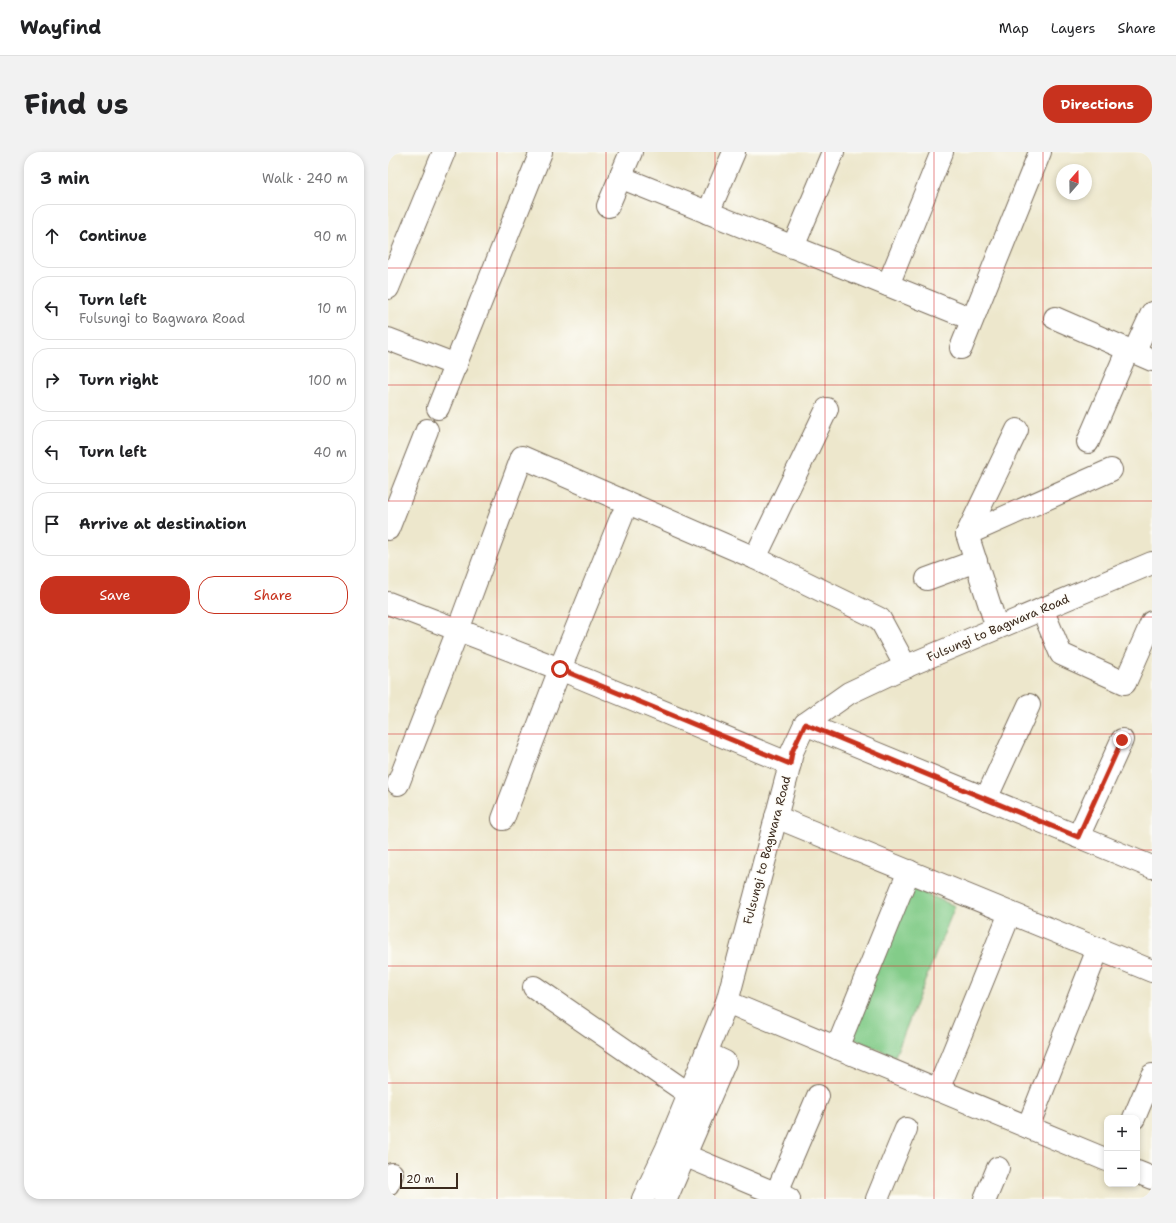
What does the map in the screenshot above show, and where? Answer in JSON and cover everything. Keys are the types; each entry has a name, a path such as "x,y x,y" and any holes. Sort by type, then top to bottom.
{"street":[{"path":"388,288 444,152"},
{"path":"438,408 541,152"},
{"path":"608,206 631,152"},
{"path":"708,213 734,152"},
{"path":"793,247 833,152"},
{"path":"888,285 942,152"},
{"path":"961,348 1040,152"},
{"path":"620,178 972,319"},
{"path":"1088,442 1138,354 1152,314"},
{"path":"1055,318 1138,354"},
{"path":"388,339 456,365"},
{"path":"755,558 827,409"},
{"path":"388,529 427,430"},
{"path":"997,628 967,534 1017,430"},
{"path":"398,784 458,630 522,457 755,558 880,619 906,667"},
{"path":"967,534 1111,470"},
{"path":"503,819 560,669 622,516"},
{"path":"927,579 976,562"},
{"name":"Fulsungi to Bagwara Road","path":"643,1199 676,1152 689,1094 727,1002 792,752 805,724 849,693 906,667 1152,563"},
{"path":"388,603 560,669 790,764"},
{"path":"1042,609 1061,654 1125,683 1152,622"},
{"path":"986,798 1029,705"},
{"path":"805,724 1152,867"},
{"path":"1078,837 1122,740"},
{"path":"776,817 1152,971"},
{"path":"837,1048 909,871"},
{"path":"938,1090 1010,913"},
{"path":"1028,1127 1098,949"},
{"path":"534,987 689,1094"},
{"path":"727,1002 1104,1159"},
{"path":"666,1199 676,1152 725,1062 706,1053"},
{"path":"1135,1115 1152,1074"},
{"path":"676,1152 780,1197 818,1096"},
{"path":"877,1199 906,1129"},
{"path":"985,1199 998,1168"},
{"path":"1140,1173 1152,1178"}],"green space":[{"path":"910,887 955,906 895,1056 849,1037"}],"route":[{"path":"560,669 790,764 792,752 805,724 1078,837 1122,740"}]}
